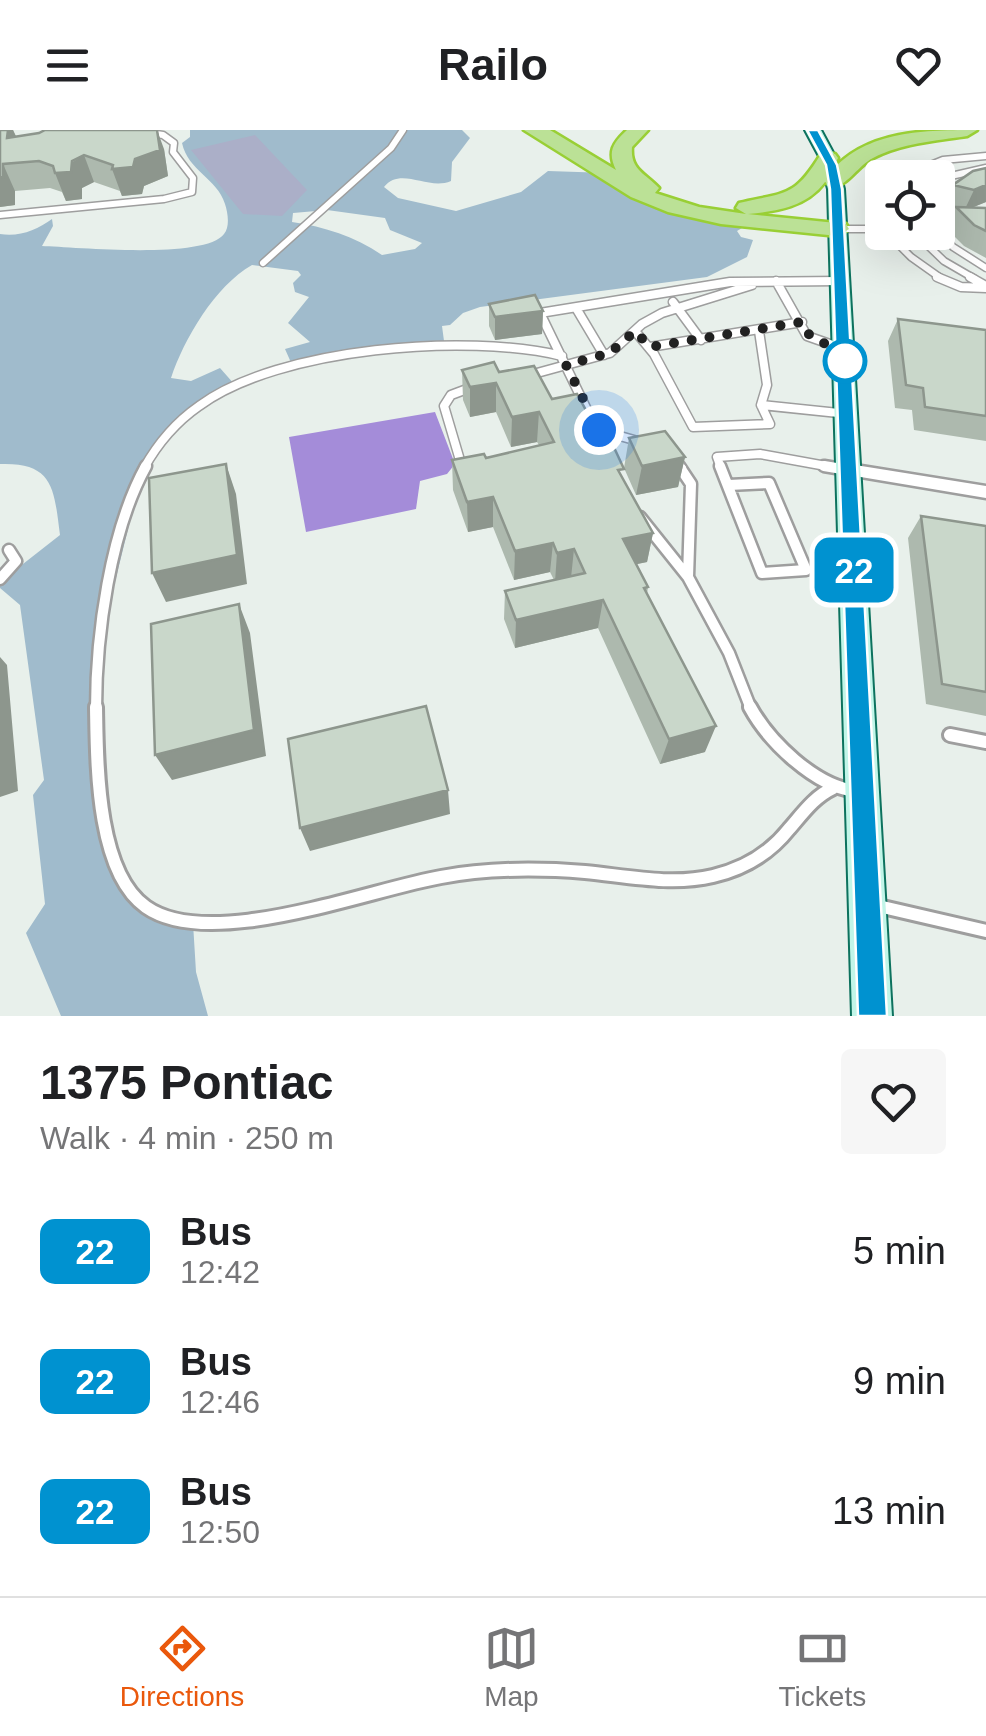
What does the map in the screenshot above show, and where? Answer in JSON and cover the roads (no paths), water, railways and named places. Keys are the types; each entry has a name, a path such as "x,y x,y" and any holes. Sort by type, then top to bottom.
{"highway":[{"path":"534,130 561,142 640,194 665,204 716,215 838,230"},
{"path":"638,130 620,150 629,174 654,191 707,206 754,207 794,199 813,188 828,158"},
{"path":"835,181 845,166 866,153 967,130"},
{"path":"797,224 839,254"}],"main road":[{"path":"813,130 835,181 850,470 848,790 868,904 872,1016"}],"street":[{"path":"850,470 986,492"}],"lane":[{"path":"264,263 391,148 403,130"},
{"path":"0,215 164,199 192,192 193,178 172,152 174,142 163,135 145,132"},
{"path":"943,160 986,156"},
{"path":"955,175 986,168"},
{"path":"955,188 986,178"},
{"path":"838,230 865,230"},
{"path":"955,244 986,268"},
{"path":"904,250 968,291 986,287"},
{"path":"933,250 986,287"},
{"path":"776,281 807,336 844,349"},
{"path":"611,462 540,313 730,282 840,281"},
{"path":"517,378 564,361 604,355 676,306 757,282"},
{"path":"668,292 702,340"},
{"path":"576,308 604,355"},
{"path":"650,347 802,322"},
{"path":"635,331 650,347 693,427 770,424 761,405 767,385 759,331"},
{"path":"564,361 502,344 441,342 280,367 226,388 174,428 147,462 136,485 98,650 96,724 102,800 112,852 128,890 144,907 166,918 221,925 251,922 381,890 479,872 510,870 684,881 712,878 770,850 809,805 848,790"},
{"path":"466,479 444,406 451,395 482,385"},
{"path":"761,405 848,414"},
{"path":"599,430 654,447"},
{"path":"729,485 769,484 806,570 762,573 717,458 760,454 850,470"},
{"path":"667,455 688,474 691,484 688,577"},
{"path":"631,505 688,577 713,620 757,720 778,743 848,790"},
{"path":"0,578 16,562 9,550"},
{"path":"950,735 986,742"},
{"path":"868,904 986,931"}]}
